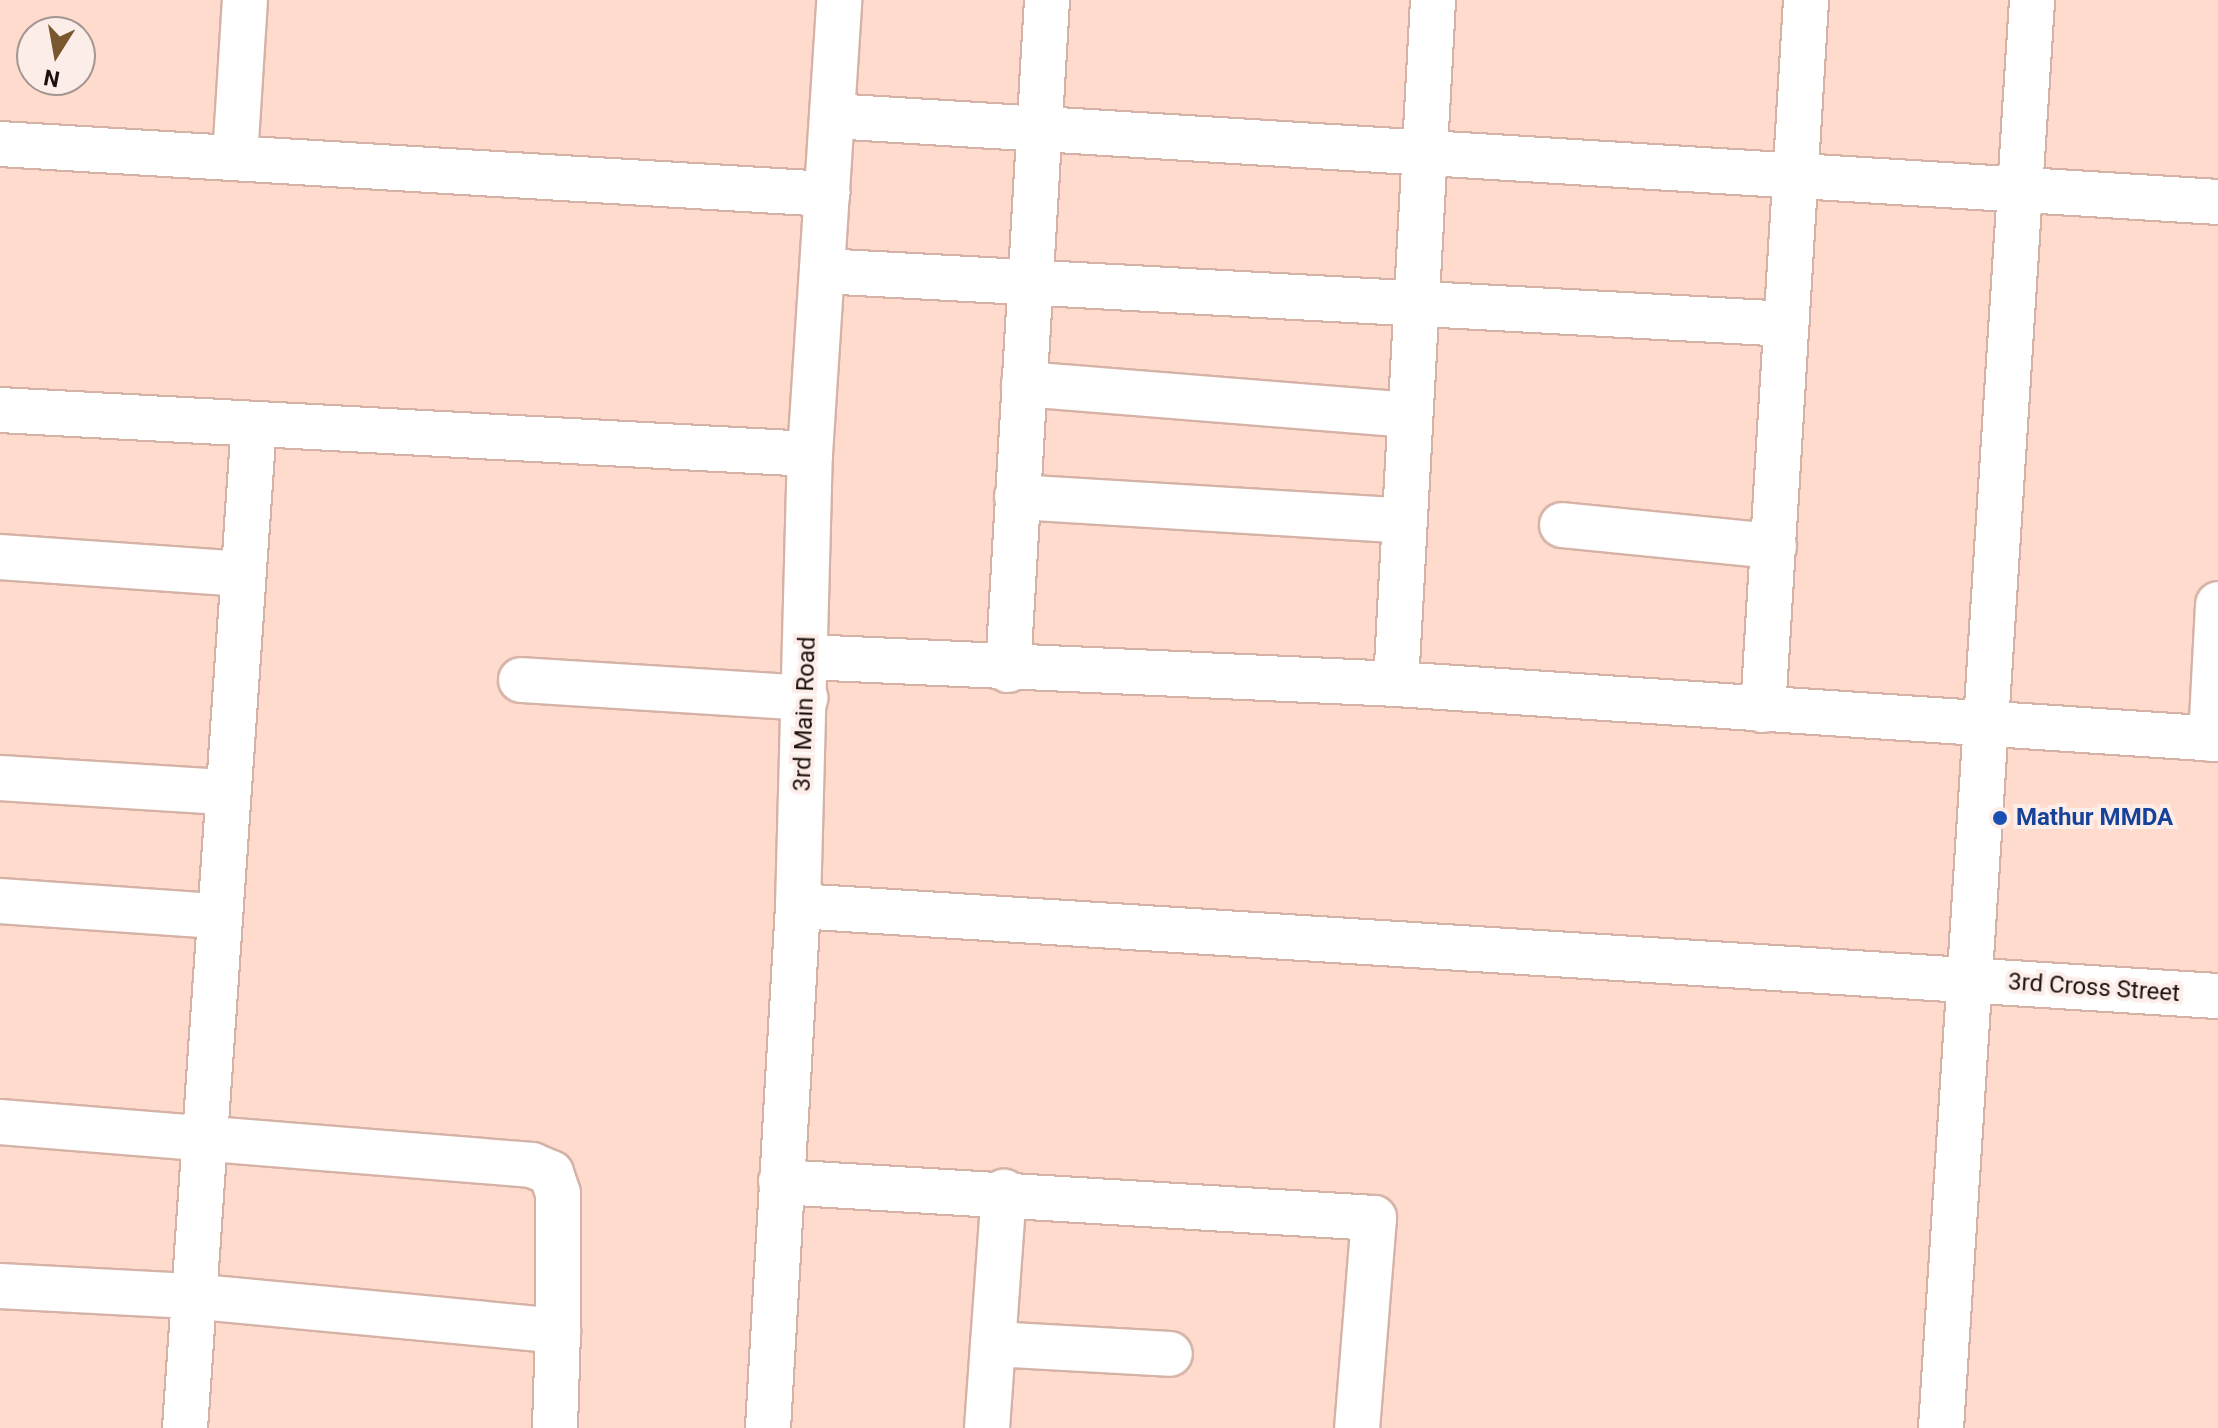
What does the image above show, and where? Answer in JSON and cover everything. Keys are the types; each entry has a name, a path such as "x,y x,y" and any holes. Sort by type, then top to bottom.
{"street":[{"path":"235,158 245,0"},
{"name":"3rd Main Road","path":"768,1428 798,906 810,454 839,0"},
{"path":"1008,670 1047,0"},
{"path":"1396,684 1433,0"},
{"path":"1763,710 1806,0"},
{"path":"1941,1428 2032,0"},
{"path":"832,116 2218,202"},
{"path":"0,144 827,194"},
{"path":"822,271 1030,280 1416,305 1787,324"},
{"path":"1024,384 1410,415"},
{"path":"0,410 810,454"},
{"path":"185,1428 190,1296 204,1141 216,916 254,424"},
{"path":"1017,497 1404,521"},
{"path":"1562,525 1774,546"},
{"path":"0,557 242,574"},
{"path":"521,680 806,678 1008,670 1396,684 2215,739 2218,604"},
{"path":"0,778 225,792"},
{"path":"0,901 216,916"},
{"name":"3rd Cross Street","path":"798,906 2218,996"},
{"path":"0,1122 204,1141 455,1155 551,1173 558,1193 555,1428"},
{"path":"781,1182 1004,1192 1374,1218 1357,1428"},
{"path":"987,1428 1004,1192"},
{"path":"0,1286 190,1296 558,1331"},
{"path":"993,1344 1170,1354"}],"place":[{"name":"Mathur MMDA","path":"2000,818"}]}
